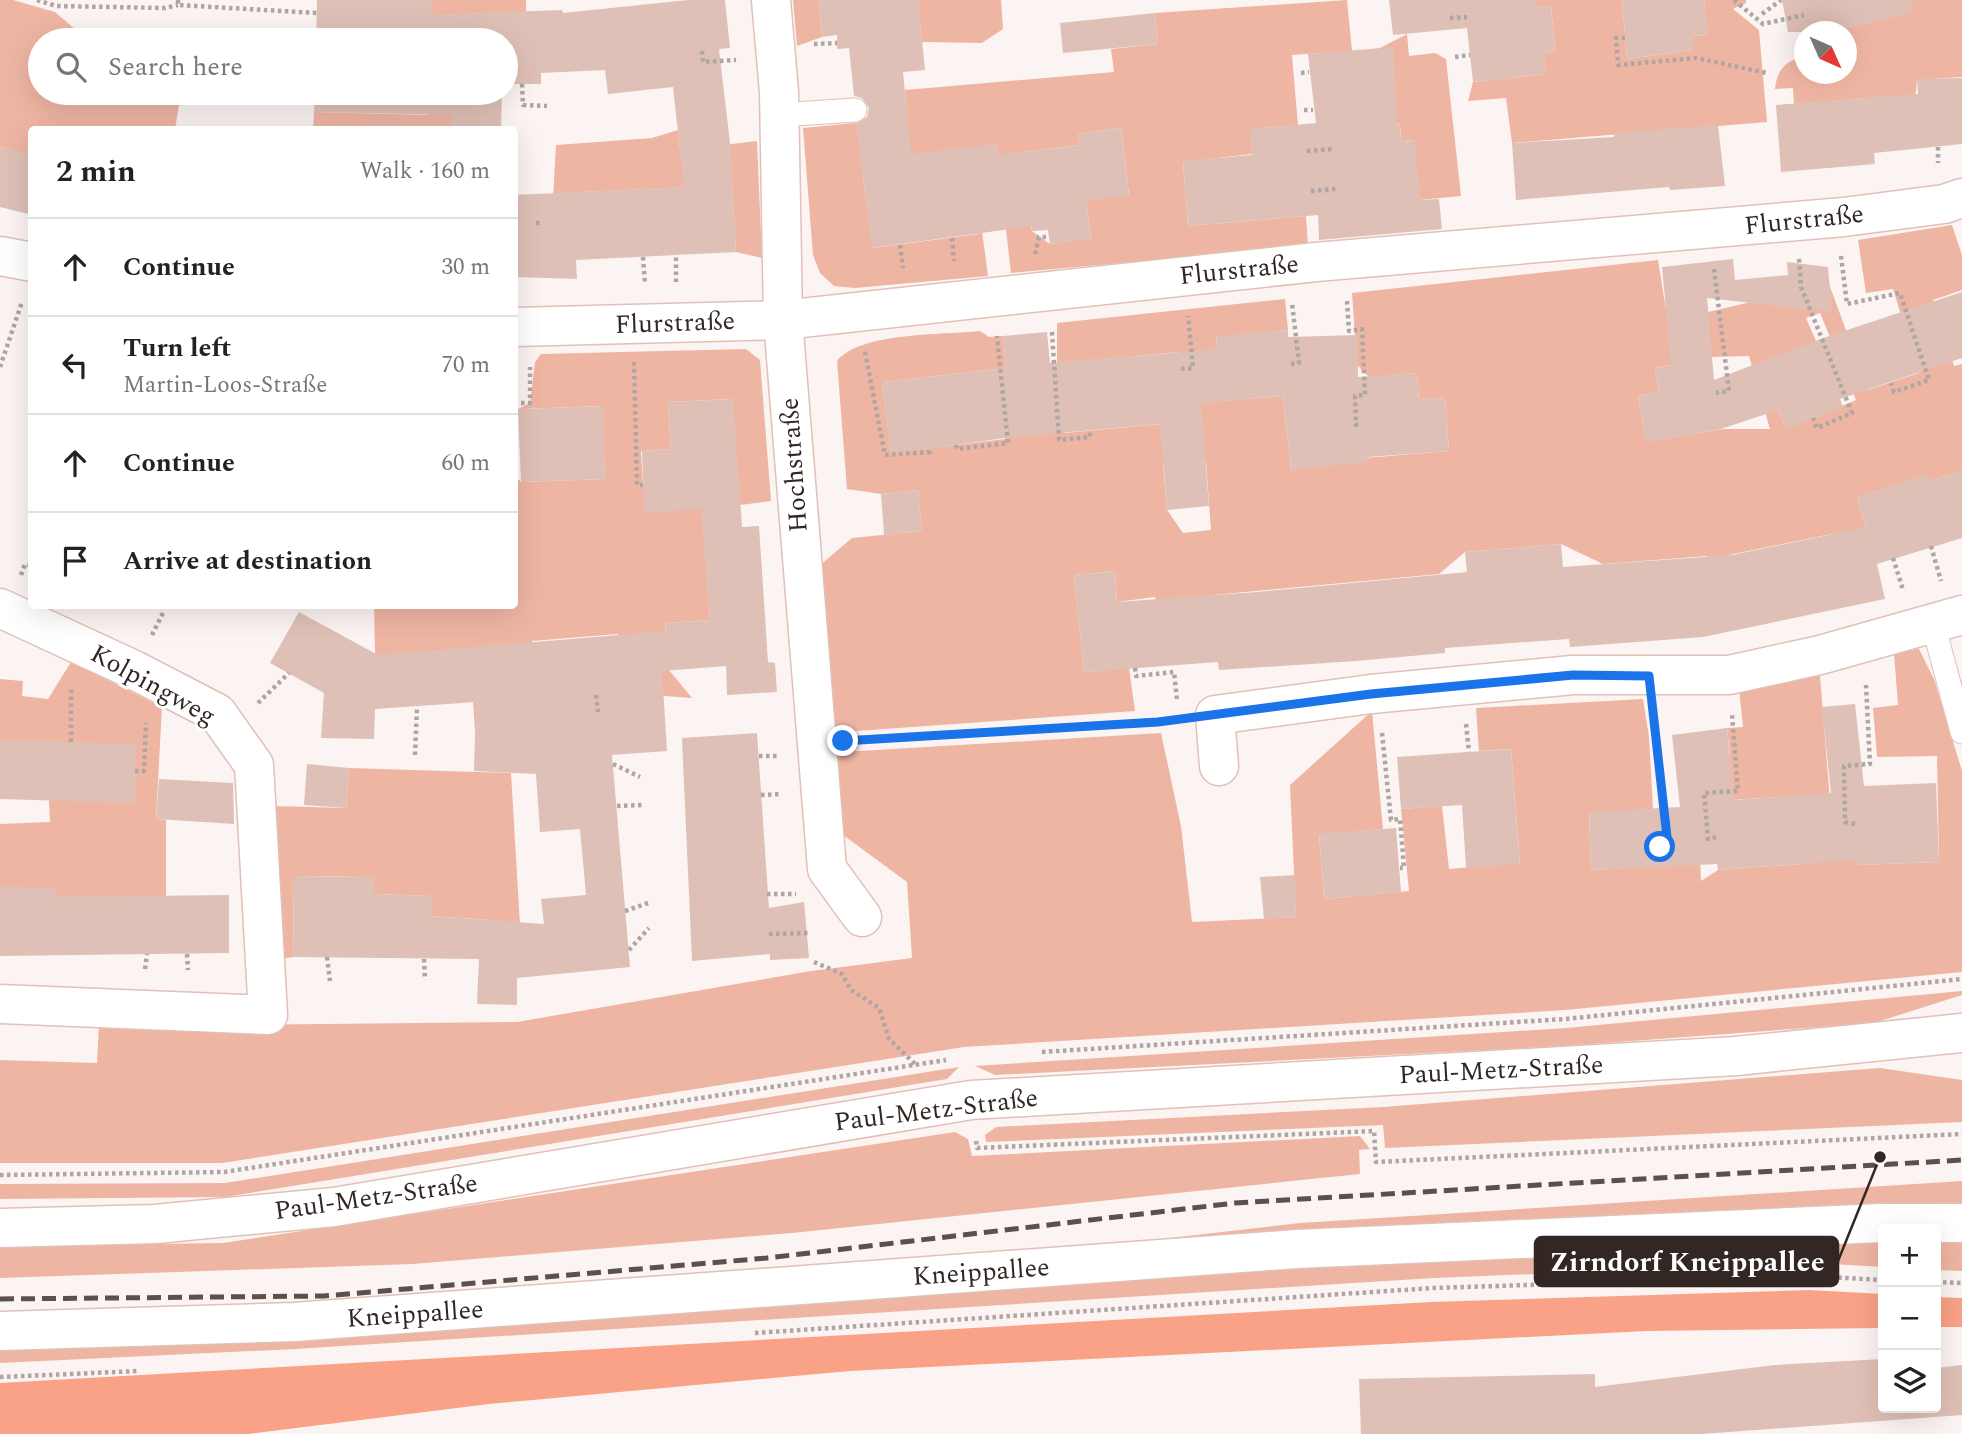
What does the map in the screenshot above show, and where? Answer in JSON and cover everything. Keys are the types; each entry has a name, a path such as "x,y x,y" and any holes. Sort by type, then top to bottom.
{"street":[{"name":"Hochstraße","path":"771,0 779,115 783,320 827,869 862,918"},
{"name":"Flurstraße","path":"518,327 783,320 1316,262 1844,217 1944,204 1962,198"},
{"path":"0,256 28,279"},
{"name":"Kolpingweg","path":"0,608 134,670 217,713 254,765 268,1015 0,1004"},
{"path":"1219,765 1215,715 1371,694 1573,675 1729,675 1820,656 1947,620"},
{"name":"Paul-Metz-Straße","path":"0,1228 155,1224 334,1207 971,1100 1736,1056 1962,1033"},
{"name":"Kneippallee","path":"0,1331 294,1322 1297,1249 1881,1223 1962,1223"}],"lane":[{"path":"779,115 855,110"},
{"path":"1947,620 1962,732"}],"path":[{"path":"37,0 56,6 178,3 317,13"},
{"path":"1734,0 1763,24 1804,15"},
{"path":"1762,14 1781,0"},
{"path":"1450,18 1467,17"},
{"path":"1625,38 1616,38 1619,65 1696,58 1767,73"},
{"path":"702,51 703,62 741,59"},
{"path":"1455,57 1469,55"},
{"path":"1301,73 1309,72"},
{"path":"522,84 523,105 547,106"},
{"path":"1304,110 1313,110"},
{"path":"1307,151 1333,149"},
{"path":"1311,191 1336,189"},
{"path":"1840,248 1847,304 1900,293 1928,380 1894,392 1891,383"},
{"path":"1798,253 1801,287 1852,413 1817,428 1813,418"},
{"path":"1713,262 1729,391 1716,393"},
{"path":"0,367 28,279"},
{"path":"1345,290 1349,331 1362,329 1365,395 1355,396 1356,425 1362,424"},
{"path":"1291,364 1299,363 1292,295"},
{"path":"1181,369 1193,368 1187,309"},
{"path":"1051,318 1059,440 1090,437 1090,430"},
{"path":"956,445 957,449 1008,443 996,325"},
{"path":"863,343 886,455 930,452 930,449"},
{"path":"634,352 638,485 643,485"},
{"path":"518,403 530,403 530,362"},
{"path":"1855,824 1845,822 1844,766 1870,764 1865,642"},
{"path":"856,740 1179,719 1174,672 1136,676 1135,668"},
{"path":"1716,837 1708,839 1704,793 1738,790 1729,675"},
{"path":"71,676 71,742"},
{"path":"1649,676 1667,819 1668,846 1660,847"},
{"path":"1371,694 1382,728 1391,820 1400,819 1404,867 1400,868"},
{"path":"596,695 598,712"},
{"path":"415,755 417,706"},
{"path":"135,771 144,771 146,712"},
{"path":"613,764 640,777"},
{"path":"617,806 642,805"},
{"path":"767,894 807,894"},
{"path":"625,911 648,903"},
{"path":"629,950 649,928"},
{"path":"769,934 811,933"},
{"path":"327,957 330,981"},
{"path":"424,959 425,980"},
{"path":"814,962 842,974 851,989 880,1008 889,1039 916,1064"},
{"path":"975,1130 977,1148 1374,1131 1376,1162 1962,1134"},
{"path":"750,1333 1433,1287 1811,1276 1878,1280"},
{"path":"1941,1282 1962,1283"},
{"path":"0,1377 152,1370"}],"shaded area":[{"path":"0,0 13,0 55,12 74,28 28,28 28,105 179,105 176,126 28,126 28,154 0,147"},
{"path":"431,0 526,0 526,12 440,15 441,28 430,28"},
{"path":"793,0 819,0 822,37 797,46"},
{"path":"918,0 1001,0 1003,29 982,43 922,42"},
{"path":"1347,0 1352,51 1292,55 1302,173 1286,126 1251,129 1252,154 1183,162 1188,226 1306,216 1308,246 1011,273 996,145 971,148 988,276 855,288 834,286 820,273 813,255 803,128 907,118 905,90 1114,72 1111,49 1158,44 1155,13","holes":["1121,128 1129,195 1086,200 1091,238 1050,244 1032,231 1023,152 1080,145 1078,134","968,164 978,234 873,248 863,179"]},
{"path":"1536,0 1622,0 1627,59 1693,50 1693,36 1707,35 1704,0 1746,0 1746,3 1733,9 1759,30 1767,122 1512,143 1506,98 1468,101 1473,82 1546,74 1544,53 1555,51 1551,6 1536,7"},
{"path":"1872,0 1962,0 1962,77 1917,80 1914,112 1879,115 1868,98 1794,104 1793,88 1775,89 1783,67 1794,60 1794,84 1857,84 1857,21 1848,21"},
{"path":"1407,34 1409,56 1435,53 1446,59 1461,196 1409,201 1415,140 1401,141 1400,124 1384,126 1378,49"},
{"path":"428,105 453,105 452,126 313,126 314,112 428,115"},
{"path":"678,130 680,150 757,141 762,258 736,252 732,185 582,192 550,255 556,145 652,138"},
{"path":"1952,225 1962,255 1962,290 1933,300 1954,366 1962,364 1962,471 1929,481 1927,475 1857,497 1868,534 1831,534 1724,556 1710,592 1707,556 1603,564 1561,544 1465,552 1439,574 1213,595 1157,611 1155,597 1117,602 1115,571 1074,575 1084,672 1129,668 1135,711 842,732 831,722 819,566 852,538 922,531 918,490 881,494 847,489 837,361 848,352 883,340 980,331 989,337 1003,336 1007,378 1064,433 1183,422 1179,352 1057,363 1057,323 1285,299 1288,330 1216,337 1221,401 1283,396 1291,470 1365,458 1449,451 1445,397 1419,400 1417,373 1369,377 1357,365 1352,293 1658,260 1667,316 1708,312 1829,284 1868,390 1919,373 1893,289 1866,293 1858,240","holes":["1820,313 1856,400 1786,429 1778,410 1773,411 1816,341 1806,318","1749,356 1770,429 1723,429 1646,442 1638,396 1659,392 1655,368 1710,357","997,369 1005,439 891,453 882,382","1206,462 1211,530 1183,533 1167,510 1163,465"]},
{"path":"746,349 760,360 771,501 740,505 732,399 668,402 671,449 641,451 643,485 702,509 710,620 665,623 669,670 692,698 623,693 618,634 532,641 535,699 512,734 475,732 470,648 393,654 396,708 376,699 374,609 518,609 518,479 521,482 605,479 602,406 518,409 530,403 535,362 541,354"},
{"path":"1918,647 1934,679 1962,771 1962,972 1565,1010 964,1047 222,1163 0,1163 0,1060 97,1063 99,1023 222,1025 517,1022 811,971 912,958 907,882 839,832 834,760 842,752 1161,733 1181,826 1192,922 1296,917 1290,785 1372,711 1383,829 1319,835 1324,899 1409,891 1401,809 1442,806 1449,869 1520,863 1511,749 1479,751 1476,708 1643,699 1649,737 1653,809 1589,813 1591,870 1661,866 1698,806 1694,758 1730,754 1727,728 1743,727 1739,688 1820,676 1834,851 1857,850 1857,865 1939,862 1937,756 1877,757 1873,708 1898,705 1894,653","holes":["1796,796 1801,864 1718,870 1701,881 1698,806 1713,801"]},
{"path":"71,662 162,707 156,819 166,820 166,897 95,909 0,886 0,824 50,822 49,800 0,740 0,679 23,681 22,696 48,699"},
{"path":"349,768 511,773 521,942 490,920 431,916 431,896 374,894 374,877 294,876 293,957 281,959 273,806 346,808"},
{"path":"1962,991 1962,995 1874,1023 1564,1046 995,1075 975,1066 1566,1028"},
{"path":"959,1067 947,1079 225,1197 0,1199 0,1184 225,1183"},
{"path":"1880,1068 1962,1080 1962,1122 1385,1148 1383,1125 986,1142 985,1135 996,1127 1383,1107"},
{"path":"955,1132 968,1139 972,1156 1360,1136 1370,1149 1359,1150 1360,1174 792,1233 413,1264 0,1278 0,1246 223,1243"},
{"path":"1962,1181 1962,1214 893,1270 1300,1223"},
{"path":"1878,1232 1878,1267 1814,1263 1434,1278 295,1349 0,1363 0,1339"},
{"path":"1941,1232 1962,1232 1962,1271 1941,1270"},
{"path":"1809,1290 1878,1294 1878,1328 1646,1331 850,1371 489,1404 248,1434 0,1434 0,1383 1431,1302"},
{"path":"1941,1297 1962,1298 1962,1327 1941,1327"}],"building":[{"path":"317,0 431,0 431,15 562,10 563,13 688,0 725,0 730,48 719,49 730,143 736,252 576,260 577,279 518,277 518,195 684,187 673,87 608,94 605,70 541,73 541,84 518,84 518,28 316,28"},
{"path":"819,0 918,0 925,70 903,72 911,154 996,144 997,155 1080,145 1078,134 1121,128 1129,196 1086,200 1091,239 1050,244 1048,230 1032,231 1032,226 872,248 856,124 867,117 869,108 862,98 854,96 849,48 837,49 837,35 822,37"},
{"path":"1389,0 1536,0 1536,7 1551,6 1555,51 1544,53 1547,74 1473,82 1467,28 1393,35"},
{"path":"1622,0 1704,0 1708,35 1693,36 1693,50 1627,59"},
{"path":"1782,0 1912,0 1913,12 1857,27 1857,21 1794,21 1794,32 1788,32"},
{"path":"1155,13 1158,44 1063,53 1060,23"},
{"path":"1393,47 1397,125 1400,124 1401,141 1415,140 1420,200 1439,199 1442,229 1319,240 1318,215 1188,226 1183,161 1252,155 1250,129 1316,123 1308,54"},
{"path":"1962,78 1962,144 1874,153 1875,164 1781,172 1776,105 1918,94 1917,79"},
{"path":"314,105 502,105 501,126 452,126 452,115 314,112"},
{"path":"1718,125 1725,186 1670,190 1669,187 1516,200 1512,143 1614,137 1614,133"},
{"path":"0,147 28,153 28,214 0,207"},
{"path":"1733,259 1735,280 1788,275 1787,262 1828,267 1832,312 1707,298 1714,380 1823,338 1962,292 1962,358 1840,399 1843,407 1786,429 1778,410 1721,429 1646,443 1638,396 1659,392 1655,368 1671,365 1662,267"},
{"path":"1288,330 1288,337 1357,335 1358,377 1417,373 1419,400 1445,397 1449,451 1369,457 1369,462 1291,470 1283,396 1201,403 1209,506 1167,510 1160,424 1005,438 891,454 882,382 1006,368 1003,336 1047,332 1050,363 1217,349 1216,336"},
{"path":"733,399 742,527 759,526 768,662 775,663 777,692 727,695 726,666 662,671 667,751 612,755 630,967 517,978 517,1005 477,1004 479,959 293,957 294,876 375,877 374,894 432,896 431,916 544,924 541,899 586,895 580,829 540,832 536,774 474,771 476,702 375,709 374,739 321,738 324,693 270,663 299,612 378,655 666,631 665,623 710,620 701,509 644,513 642,451 671,449 668,402"},
{"path":"603,406 605,479 521,482 518,409"},
{"path":"1962,471 1962,538 1877,564 1885,599 1703,637 1570,647 1569,639 1445,648 1445,653 1356,661 1219,670 1218,662 1084,672 1074,575 1115,571 1117,602 1467,572 1465,552 1561,544 1563,567 1732,555 1866,527 1857,497 1928,474 1929,481"},
{"path":"918,490 922,531 884,535 881,494"},
{"path":"1855,704 1864,786 1936,783 1939,862 1857,865 1857,860 1718,870 1717,864 1591,870 1589,812 1680,807 1672,735 1727,728 1734,800 1831,793 1822,707"},
{"path":"757,733 769,908 804,902 809,958 770,960 770,954 692,961 682,738"},
{"path":"0,740 136,744 135,803 0,799"},
{"path":"1511,749 1520,864 1466,868 1462,805 1401,809 1397,757"},
{"path":"307,764 349,768 346,808 304,805"},
{"path":"159,779 233,783 234,824 156,819"},
{"path":"1396,828 1401,892 1324,899 1319,834"},
{"path":"1295,875 1296,917 1264,919 1260,877"},
{"path":"0,886 56,888 56,897 229,895 229,953 0,956"},
{"path":"1878,1359 1878,1413 1941,1413 1941,1367 1962,1365 1962,1415 1702,1434 1361,1434 1359,1379 1595,1374 1595,1387 1775,1365"}],"railway":[{"path":"0,1299 324,1296 767,1258 1235,1203 1962,1160"}],"place":[{"name":"Zirndorf Kneippallee","path":"1880,1157"}],"route":[{"path":"843,741 1158,722 1371,694 1573,675 1649,676 1666,806 1668,846 1660,847"}]}
